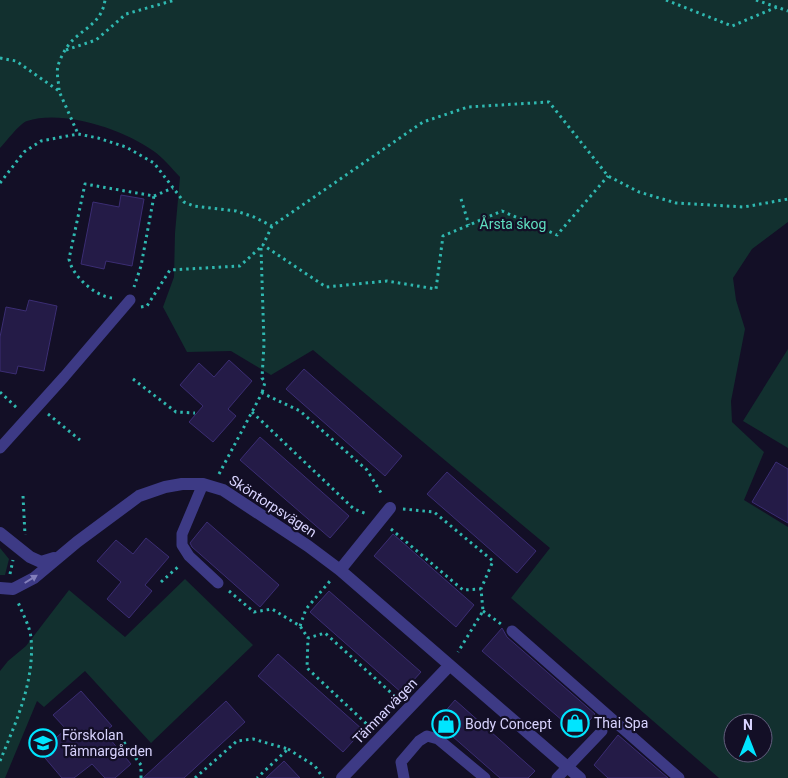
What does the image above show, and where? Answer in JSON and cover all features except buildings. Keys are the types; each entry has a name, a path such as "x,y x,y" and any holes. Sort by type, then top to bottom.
{"street":[{"name":"Sköntorpsvägen","path":"13,589 34,578 56,558 139,496 165,487 182,484 208,485 223,490 308,546 340,570 580,778"},
{"path":"340,570 390,508"},
{"path":"0,533 30,557 41,562 56,558"},
{"path":"0,588 13,589"},
{"name":"Tämnarvägen","path":"342,778 449,666"}],"lane":[{"path":"0,448 130,300"},
{"path":"208,485 182,534 182,545 188,556 218,583"},
{"path":"512,631 679,778"},
{"path":"557,778 602,731"},
{"path":"404,778 401,762 419,740 427,736 438,739 485,778"}],"path":[{"path":"78,134 60,91 57,68 72,40 96,22 105,0"},
{"path":"66,50 96,40 126,14 174,0"},
{"path":"666,0 732,26 777,7"},
{"path":"756,0 788,11"},
{"path":"0,58 16,61 60,91"},
{"path":"173,188 154,196 86,184 69,258 75,274 86,284 107,297 130,300 142,308 147,306 170,270 240,266 262,246 272,226 424,122 468,106 549,102 608,176 639,192 676,203 744,208 788,199"},
{"path":"0,183 24,152 41,141 78,134 126,147 154,163 184,202 194,206 236,211 272,226"},
{"path":"262,246 326,287 388,281 436,289 443,236 502,211 557,235 608,176"},
{"path":"130,300 141,266 154,196"},
{"path":"462,199 469,225"},
{"path":"208,485 252,412 266,382 262,378 264,318 262,246"},
{"path":"133,379 176,412 195,413"},
{"path":"0,392 27,418"},
{"path":"262,393 300,411 366,470 390,508 434,512 493,561 480,590 483,611 449,666"},
{"path":"38,406 80,440"},
{"path":"252,412 354,509 380,521 408,542 463,590 480,590"},
{"path":"23,496 25,538"},
{"path":"161,582 177,567"},
{"path":"300,626 306,609 340,570"},
{"path":"218,583 254,612 272,609 300,626 308,638 307,668 381,737"},
{"path":"0,761 24,699 31,668 31,636 13,589"},
{"path":"483,611 512,631"},
{"path":"308,638 325,633 408,708"},
{"path":"120,737 141,765 141,778"},
{"path":"195,778 237,740 253,739 288,749 315,766 323,778"},
{"path":"257,778 288,749"}],"green space":[{"name":"Årsta skog","path":"0,0 788,0 788,222 752,249 733,278 736,300 745,329 731,401 732,422 764,452 744,500 788,527 788,778 719,778 511,598 550,548 313,350 271,375 231,351 187,352 163,307 174,277 175,233 180,177 156,153 140,142 109,128 74,119 41,118 24,122 0,148"},
{"path":"788,349 788,448 743,421"},
{"path":"0,548 9,559 5,575 0,575"},
{"path":"185,579 253,645 151,743 85,671 44,707 37,701 5,778 0,778 0,671 8,661 26,646 69,590 125,637"}],"place":[{"name":"Thai Spa","path":"575,723"},
{"name":"Body Concept","path":"446,724"},
{"name":"Förskolan Tämnargården","path":"43,743"}]}
